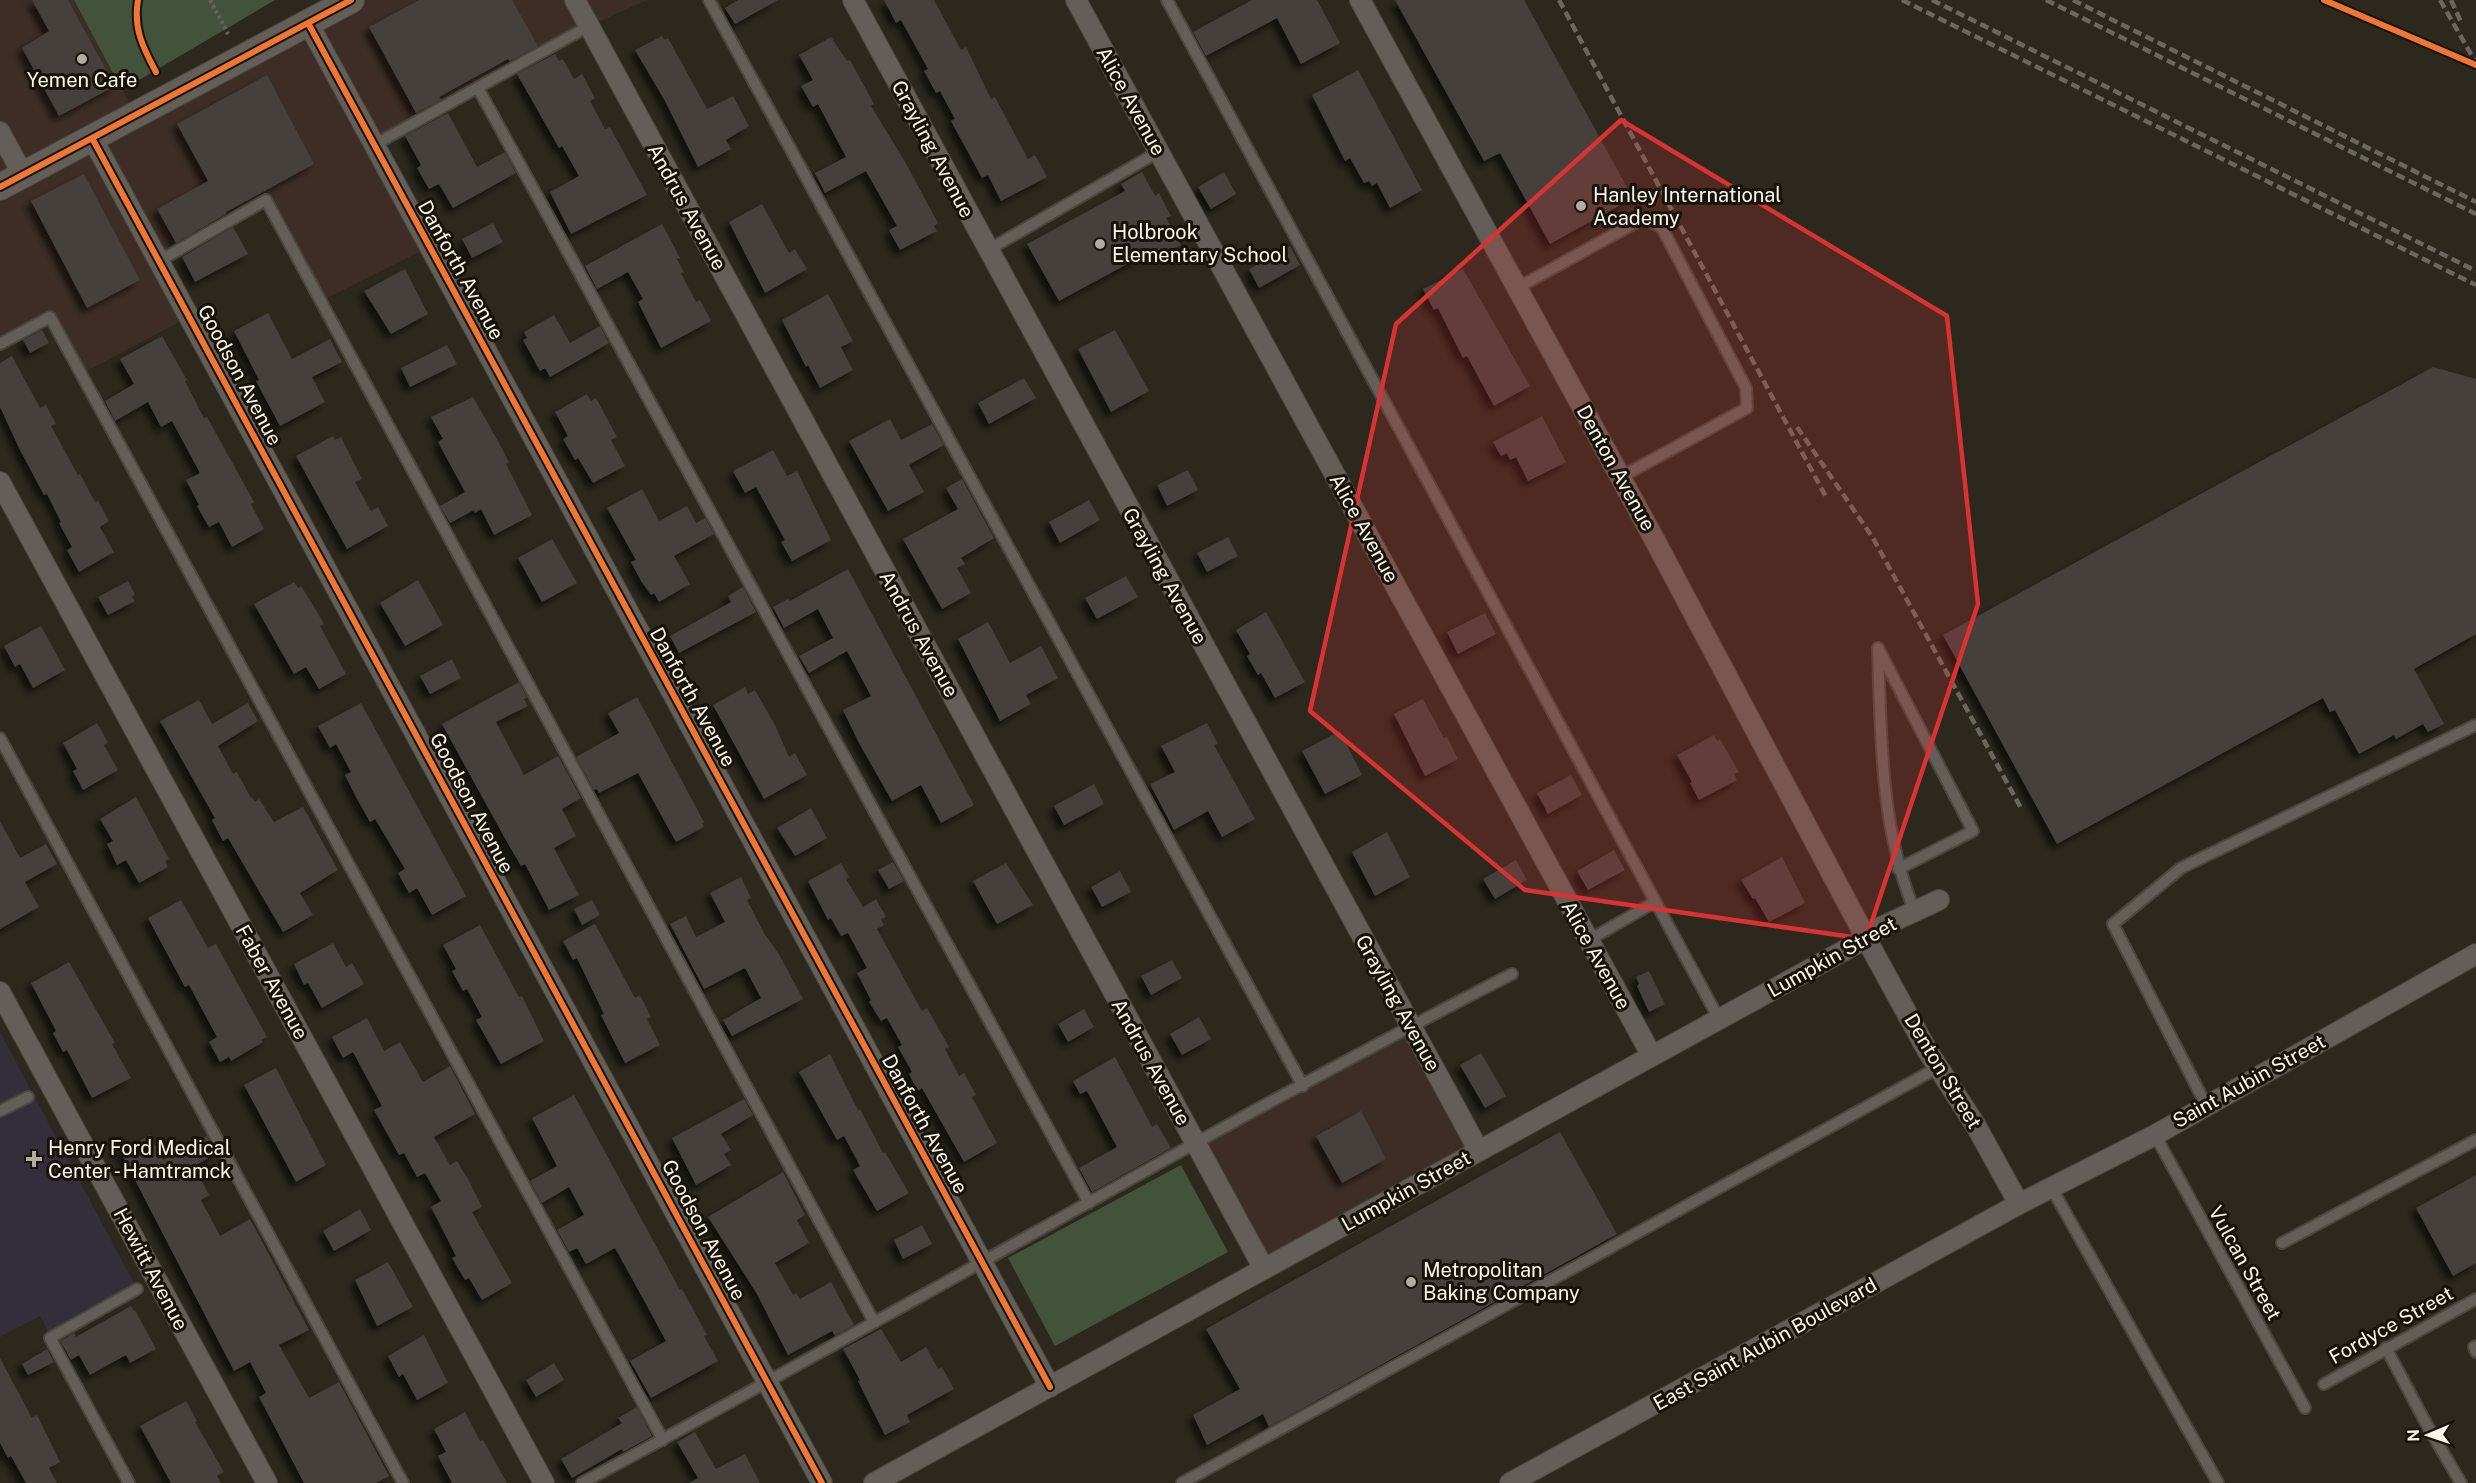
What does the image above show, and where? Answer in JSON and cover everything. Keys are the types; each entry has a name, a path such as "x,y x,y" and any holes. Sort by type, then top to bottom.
{"street":[{"path":"0,187 351,0"},
{"name":"Andrus Avenue","path":"575,0 1264,1269"},
{"name":"Grayling Avenue","path":"853,0 1479,1151"},
{"name":"Alice Avenue","path":"1076,0 1652,1056"},
{"name":"Denton Avenue","path":"1360,0 1621,477 1868,938"},
{"name":"Danforth Avenue","path":"308,23 1050,1387"},
{"path":"0,132 23,175"},
{"name":"Goodson Avenue","path":"92,138 822,1483"},
{"name":"Faber Avenue","path":"0,482 544,1483"},
{"name":"Lumpkin Street","path":"874,1483 1868,938 1881,927 1939,900"},
{"name":"Denton Street","path":"1868,938 1939,1067 1976,1126 2019,1204"},
{"name":"Saint Aubin Street","path":"2019,1204 2155,1134 2476,954"},
{"name":"Hewitt Avenue","path":"0,992 267,1483"},
{"name":"East Saint Aubin Boulevard","path":"1510,1483 2019,1204"}],"lane":[{"path":"709,0 1303,1086"},
{"path":"1167,0 1719,1019"},
{"path":"374,145 589,26"},
{"path":"478,88 1089,1203"},
{"path":"988,250 1158,152"},
{"path":"159,261 266,201 874,1322"},
{"path":"1517,288 1644,218 1662,228 1746,388 1747,408 1621,477"},
{"path":"0,344 50,317 663,1440"},
{"path":"1898,868 1973,831 1878,648 1882,769 1898,868 1915,912"},
{"path":"2206,1105 2113,924 2181,868 2476,725"},
{"path":"0,738 403,1483"},
{"path":"1589,940 1654,902"},
{"path":"582,1483 768,1383 981,1261 1411,1026 1512,974"},
{"path":"1182,1483 1939,1067"},
{"path":"0,1111 28,1097"},
{"name":"Vulcan Street","path":"2155,1134 2161,1149 2305,1408"},
{"path":"2282,1243 2476,1140"},
{"path":"2051,1187 2218,1483"},
{"path":"129,1483 50,1338 137,1289"},
{"name":"Fordyce Street","path":"2324,1384 2476,1299"},
{"path":"2476,1346 2474,1347 2476,1352"},
{"path":"2386,1348 2461,1483"}],"path":[{"path":"210,0 228,34"}],"highlighted area":[{"path":"1621,120 1947,316 1978,604 1866,939 1525,890 1310,711 1396,324"}],"shaded area":[{"path":"0,0 74,0 136,115 348,0 647,0 589,26 374,145 429,247 321,301 266,201 159,261 189,317 81,374 50,317 0,344"},
{"path":"1411,1026 1479,1151 1264,1269 1197,1145"},
{"name":"Henry Ford Medical Center - Hamtramck","path":"0,1032 136,1287 49,1333 40,1316 0,1337"}],"green space":[{"path":"74,0 275,0 122,90"},
{"path":"1181,1165 1228,1252 1055,1346 1008,1258"}],"building":[{"path":"32,0 68,0 115,86 59,116 22,48 49,31"},
{"path":"419,0 512,0 538,46 510,61 508,59 439,97 441,100 416,113 369,27"},
{"path":"738,0 778,0 735,24 725,8"},
{"path":"884,0 934,0 961,50 966,47 991,99 995,97 1028,159 1035,155 1047,177 1001,201 988,175 982,178 951,121 955,119 940,91 936,93 924,71 928,69 901,20 896,23"},
{"path":"1252,0 1317,0 1340,43 1301,64 1277,18 1206,56 1193,32"},
{"path":"1395,0 1524,0 1633,198 1550,244 1500,153 1484,161"},
{"path":"662,36 665,40 668,38 707,109 733,96 749,126 726,140 731,149 698,167 665,101 635,50"},
{"path":"831,37 847,61 850,60 874,104 871,106 904,160 938,223 934,226 937,231 900,250 889,230 897,226 866,171 825,193 815,173 846,157 818,104 813,107 801,86 813,80 799,55"},
{"path":"555,54 559,61 563,59 574,79 582,74 595,98 590,101 605,129 610,127 647,195 571,234 550,192 579,176 562,146 559,148 517,74"},
{"path":"1358,70 1422,190 1390,208 1377,183 1372,186 1369,181 1364,183 1350,158 1345,161 1312,95"},
{"path":"267,75 314,164 226,212 176,243 157,209 208,181 177,124"},
{"path":"448,113 477,167 505,152 516,173 453,208 439,184 429,189 417,168 421,165 405,136"},
{"path":"1142,172 1155,196 1159,193 1171,216 1166,218 1181,245 1161,255 1157,248 1059,301 1027,244 1125,191 1121,184"},
{"path":"1224,172 1236,194 1211,209 1198,187"},
{"path":"84,174 140,280 87,308 31,201"},
{"path":"762,204 789,253 795,249 807,269 765,293 729,222"},
{"path":"493,223 503,242 472,258 462,239"},
{"path":"662,224 680,258 677,259 684,272 681,273 696,302 700,300 711,321 661,348 638,302 643,299 628,272 597,289 585,266"},
{"path":"233,227 248,254 195,282 182,257"},
{"path":"1290,246 1300,265 1259,288 1249,269"},
{"path":"405,269 428,314 391,334 364,291"},
{"path":"1463,269 1530,386 1494,406 1467,356 1463,358 1438,308 1434,310 1423,289"},
{"path":"828,294 853,341 841,347 853,370 820,388 808,365 806,367 782,320"},
{"path":"268,313 292,359 330,339 342,362 312,377 325,402 280,426 256,381 259,380 234,331"},
{"path":"554,315 570,343 600,326 609,343 550,377 545,368 540,371 523,340 527,338 524,332"},
{"path":"42,330 49,343 30,353 23,340"},
{"path":"1115,330 1149,391 1111,412 1078,349"},
{"path":"162,336 187,380 185,381 204,418 207,417 254,502 251,504 264,529 232,547 219,522 209,527 197,506 199,505 186,480 200,473 172,421 161,427 148,402 115,421 105,401 134,384 120,359"},
{"path":"447,345 457,364 410,387 401,368"},
{"path":"12,356 40,408 46,405 56,424 51,426 78,475 80,474 95,502 98,501 109,521 100,527 114,552 79,572 67,550 72,547 59,523 61,522 20,450 0,407 0,363"},
{"path":"2433,367 2476,379 2476,634 2414,669 2444,724 2428,732 2423,724 2396,739 2394,735 2359,754 2335,710 2330,712 2323,698 2057,844 1943,635"},
{"path":"1024,378 1036,398 989,424 978,403"},
{"path":"587,394 591,401 596,398 617,437 611,440 625,466 593,483 578,458 575,460 563,439 568,436 555,412"},
{"path":"473,397 503,450 509,463 506,464 532,515 494,535 481,509 475,513 474,510 450,523 440,506 465,492 438,442 443,439 431,417"},
{"path":"1542,416 1566,462 1528,481 1516,457 1510,460 1507,453 1501,456 1493,442"},
{"path":"890,419 901,440 932,424 944,445 909,465 924,492 888,511 849,441"},
{"path":"333,436 335,440 341,437 362,479 355,482 371,511 378,507 388,526 347,549 296,456"},
{"path":"773,450 787,476 797,471 831,540 792,561 781,542 785,540 756,487 745,493 733,471"},
{"path":"1188,470 1198,490 1167,506 1157,485"},
{"path":"962,479 994,538 961,558 965,564 957,568 971,593 942,609 903,539 958,509 946,488"},
{"path":"642,489 659,521 687,506 696,523 705,518 714,534 674,556 690,584 659,602 654,593 651,595 641,581 631,562 636,560 607,508"},
{"path":"1089,500 1100,520 1060,543 1049,522"},
{"path":"1228,537 1238,556 1207,572 1197,553"},
{"path":"552,539 577,583 542,602 518,558"},
{"path":"848,569 974,805 941,823 921,785 892,801 859,743 843,710 871,696 847,651 809,673 799,656 833,638 818,609 784,628 773,607 788,599 790,601"},
{"path":"1126,576 1138,597 1097,619 1085,598"},
{"path":"418,580 443,625 405,646 380,603"},
{"path":"128,581 135,595 132,597 135,601 108,615 98,597"},
{"path":"294,582 298,588 301,586 324,624 320,626 346,674 319,689 306,667 294,674 254,604"},
{"path":"743,587 756,612 679,653 670,636 731,602 728,596"},
{"path":"1266,612 1305,682 1275,698 1261,673 1258,675 1247,656 1250,654 1236,630"},
{"path":"1485,613 1496,634 1458,654 1447,632"},
{"path":"988,622 1010,663 1041,646 1058,678 1026,695 1031,704 1000,721 958,639"},
{"path":"41,626 65,670 33,688 20,664 15,667 4,646"},
{"path":"452,659 461,678 430,694 420,676"},
{"path":"519,682 527,698 524,699 528,706 496,722 524,775 558,756 581,798 562,809 576,836 554,848 579,895 549,910 525,864 521,866 507,842 442,724"},
{"path":"745,687 748,694 755,690 775,725 789,757 795,753 807,775 764,799 713,705"},
{"path":"637,697 704,822 702,823 704,827 676,842 638,773 599,793 597,789 594,790 576,757 619,733 608,713"},
{"path":"1423,699 1458,759 1425,776 1394,714"},
{"path":"199,700 212,724 248,703 258,721 218,746 233,774 237,772 251,798 255,802 259,799 274,822 303,807 338,870 300,893 313,915 283,932 228,838 223,841 212,820 215,818 160,721"},
{"path":"361,703 466,896 432,915 417,888 409,893 398,873 405,869 375,819 370,822 356,797 345,775 351,772 336,744 330,748 318,726"},
{"path":"97,723 108,743 104,745 118,770 83,790 73,771 77,769 63,743"},
{"path":"1207,723 1218,744 1214,745 1255,819 1222,837 1208,811 1174,830 1150,784 1175,772 1161,746"},
{"path":"1340,731 1362,775 1325,794 1302,751"},
{"path":"1714,735 1717,741 1720,739 1739,772 1734,774 1737,780 1699,800 1677,755"},
{"path":"1571,775 1582,795 1548,814 1537,793"},
{"path":"1094,784 1104,804 1064,825 1054,806"},
{"path":"136,797 169,859 165,861 168,867 139,883 126,860 117,865 107,844 113,841 100,819"},
{"path":"811,808 827,838 795,856 777,828"},
{"path":"0,821 20,858 46,844 57,864 25,882 39,907 0,929"},
{"path":"1387,832 1410,877 1375,896 1352,852"},
{"path":"1614,850 1625,870 1588,890 1577,871"},
{"path":"1782,857 1805,903 1769,922 1741,880"},
{"path":"1516,860 1527,880 1495,899 1483,879"},
{"path":"893,862 904,881 889,889 878,870"},
{"path":"841,863 849,877 846,879 863,907 876,899 886,917 881,919 884,925 877,929 922,1011 927,1008 949,1047 945,1049 959,1076 964,1073 976,1095 972,1097 997,1143 964,1162 922,1088 918,1091 909,1074 912,1072 898,1047 902,1045 887,1018 881,1021 869,1002 871,1000 857,973 867,968 848,933 841,936 831,918 828,920 808,881"},
{"path":"1006,863 1033,905 997,924 973,881"},
{"path":"1120,871 1131,892 1102,907 1091,887"},
{"path":"741,877 751,898 747,900 803,999 732,1036 723,1020 761,998 745,968 704,989 670,924 686,916 696,937 725,922 710,893"},
{"path":"181,900 208,948 216,944 267,1037 261,1040 263,1042 231,1061 229,1057 220,1062 209,1042 217,1037 189,985 185,987 148,918"},
{"path":"592,900 600,915 582,925 574,909"},
{"path":"595,924 635,998 640,995 651,1017 647,1019 660,1045 625,1063 601,1015 604,1014 577,958 573,960 563,941"},
{"path":"480,925 519,997 522,996 544,1041 501,1064 476,1020 482,1017 467,989 463,991 452,971 456,969 443,945"},
{"path":"333,943 346,967 352,963 364,984 322,1008 308,983 304,985 294,964"},
{"path":"1172,960 1182,978 1151,995 1141,976"},
{"path":"69,962 115,1043 112,1044 131,1078 92,1098 67,1050 63,1052 53,1033 56,1031 31,983"},
{"path":"1649,971 1665,1004 1649,1012 1637,986 1639,984 1636,977"},
{"path":"1084,1009 1094,1027 1068,1042 1058,1024"},
{"path":"1199,1017 1211,1039 1182,1055 1170,1034"},
{"path":"367,1018 384,1051 400,1042 423,1082 450,1066 475,1114 434,1137 450,1165 457,1161 469,1181 482,1207 472,1212 512,1283 482,1300 469,1278 465,1280 452,1258 456,1256 431,1207 441,1201 425,1173 417,1177 404,1153 399,1155 374,1110 382,1106 353,1052 343,1058 332,1037"},
{"path":"1481,1053 1506,1096 1485,1108 1460,1065"},
{"path":"830,1054 858,1110 860,1109 883,1153 885,1152 909,1193 877,1211 853,1170 860,1166 844,1136 837,1140 799,1072"},
{"path":"1115,1057 1152,1127 1157,1124 1171,1148 1092,1192 1079,1168 1117,1147 1087,1091 1080,1094 1073,1081"},
{"path":"276,1068 326,1165 296,1182 244,1085"},
{"path":"574,1095 680,1290 682,1289 707,1335 704,1336 718,1361 651,1398 630,1361 666,1341 615,1248 586,1264 577,1248 569,1252 557,1230 584,1215 569,1187 542,1203 530,1181 557,1166 532,1118"},
{"path":"744,1099 753,1115 721,1134 731,1150 724,1154 731,1165 696,1185 672,1138"},
{"path":"1361,1111 1386,1159 1342,1183 1316,1136"},
{"name":"Metropolitan Baking Company","path":"1560,1132 1617,1234 1269,1427 1263,1414 1207,1445 1193,1415 1240,1389 1206,1329"},
{"path":"150,1135 163,1160 207,1136 216,1154 194,1166 209,1195 201,1200 220,1236 250,1219 309,1330 279,1345 309,1398 339,1382 389,1476 376,1483 304,1483 259,1397 266,1393 250,1362 234,1371 120,1151"},
{"path":"783,1172 805,1215 797,1220 809,1243 775,1263 793,1295 796,1293 800,1299 831,1282 854,1325 835,1336 832,1331 788,1355 757,1294 708,1217"},
{"path":"2476,1175 2476,1263 2453,1276 2416,1208"},
{"path":"360,1209 371,1230 334,1251 323,1231"},
{"path":"922,1225 932,1244 903,1259 894,1240"},
{"path":"388,1262 413,1307 377,1326 355,1280"},
{"path":"131,1306 156,1349 130,1363 126,1355 90,1375 79,1355 71,1360 60,1341 74,1333 76,1337"},
{"path":"881,1329 901,1362 926,1347 938,1369 942,1367 954,1389 907,1415 910,1422 885,1435 843,1349"},
{"path":"424,1335 448,1383 417,1400 403,1374 399,1377 388,1356"},
{"path":"47,1349 54,1362 28,1375 22,1364"},
{"path":"0,1358 32,1418 37,1415 60,1462 49,1468 57,1483 26,1483 11,1456 8,1458 0,1443"},
{"path":"554,1363 564,1380 536,1397 526,1380"},
{"path":"186,1401 197,1421 195,1422 224,1472 217,1476 221,1483 171,1483 140,1426"},
{"path":"637,1407 652,1436 623,1452 622,1449 572,1478 561,1459 622,1423 618,1418"},
{"path":"465,1412 480,1441 483,1440 507,1483 452,1483 438,1456 446,1452 434,1429"},
{"path":"695,1432 716,1469 745,1454 760,1483 689,1483 698,1478 677,1442"}],"railway":[{"path":"1559,0 1826,497"},
{"path":"1902,0 2476,285"},
{"path":"1932,0 2476,271"},
{"path":"2046,0 2476,214"},
{"path":"2073,0 2476,202"},
{"path":"2440,0 2476,63"},
{"path":"2451,0 2461,22"},
{"path":"1797,427 1873,538 2022,810"}],"cycle path":[{"path":"138,0 137,20 140,38 156,72"},
{"path":"0,187 351,0"},
{"path":"2324,0 2476,65"},
{"path":"308,23 1050,1387"},
{"path":"92,138 822,1483"}],"place":[{"name":"Yemen Cafe","path":"82,59"},
{"name":"Hanley International Academy","path":"1581,206"},
{"name":"Holbrook Elementary School","path":"1100,244"},
{"name":"Henry Ford Medical Center - Hamtramck","path":"34,1159"},
{"name":"Metropolitan Baking Company","path":"1411,1282"}]}
